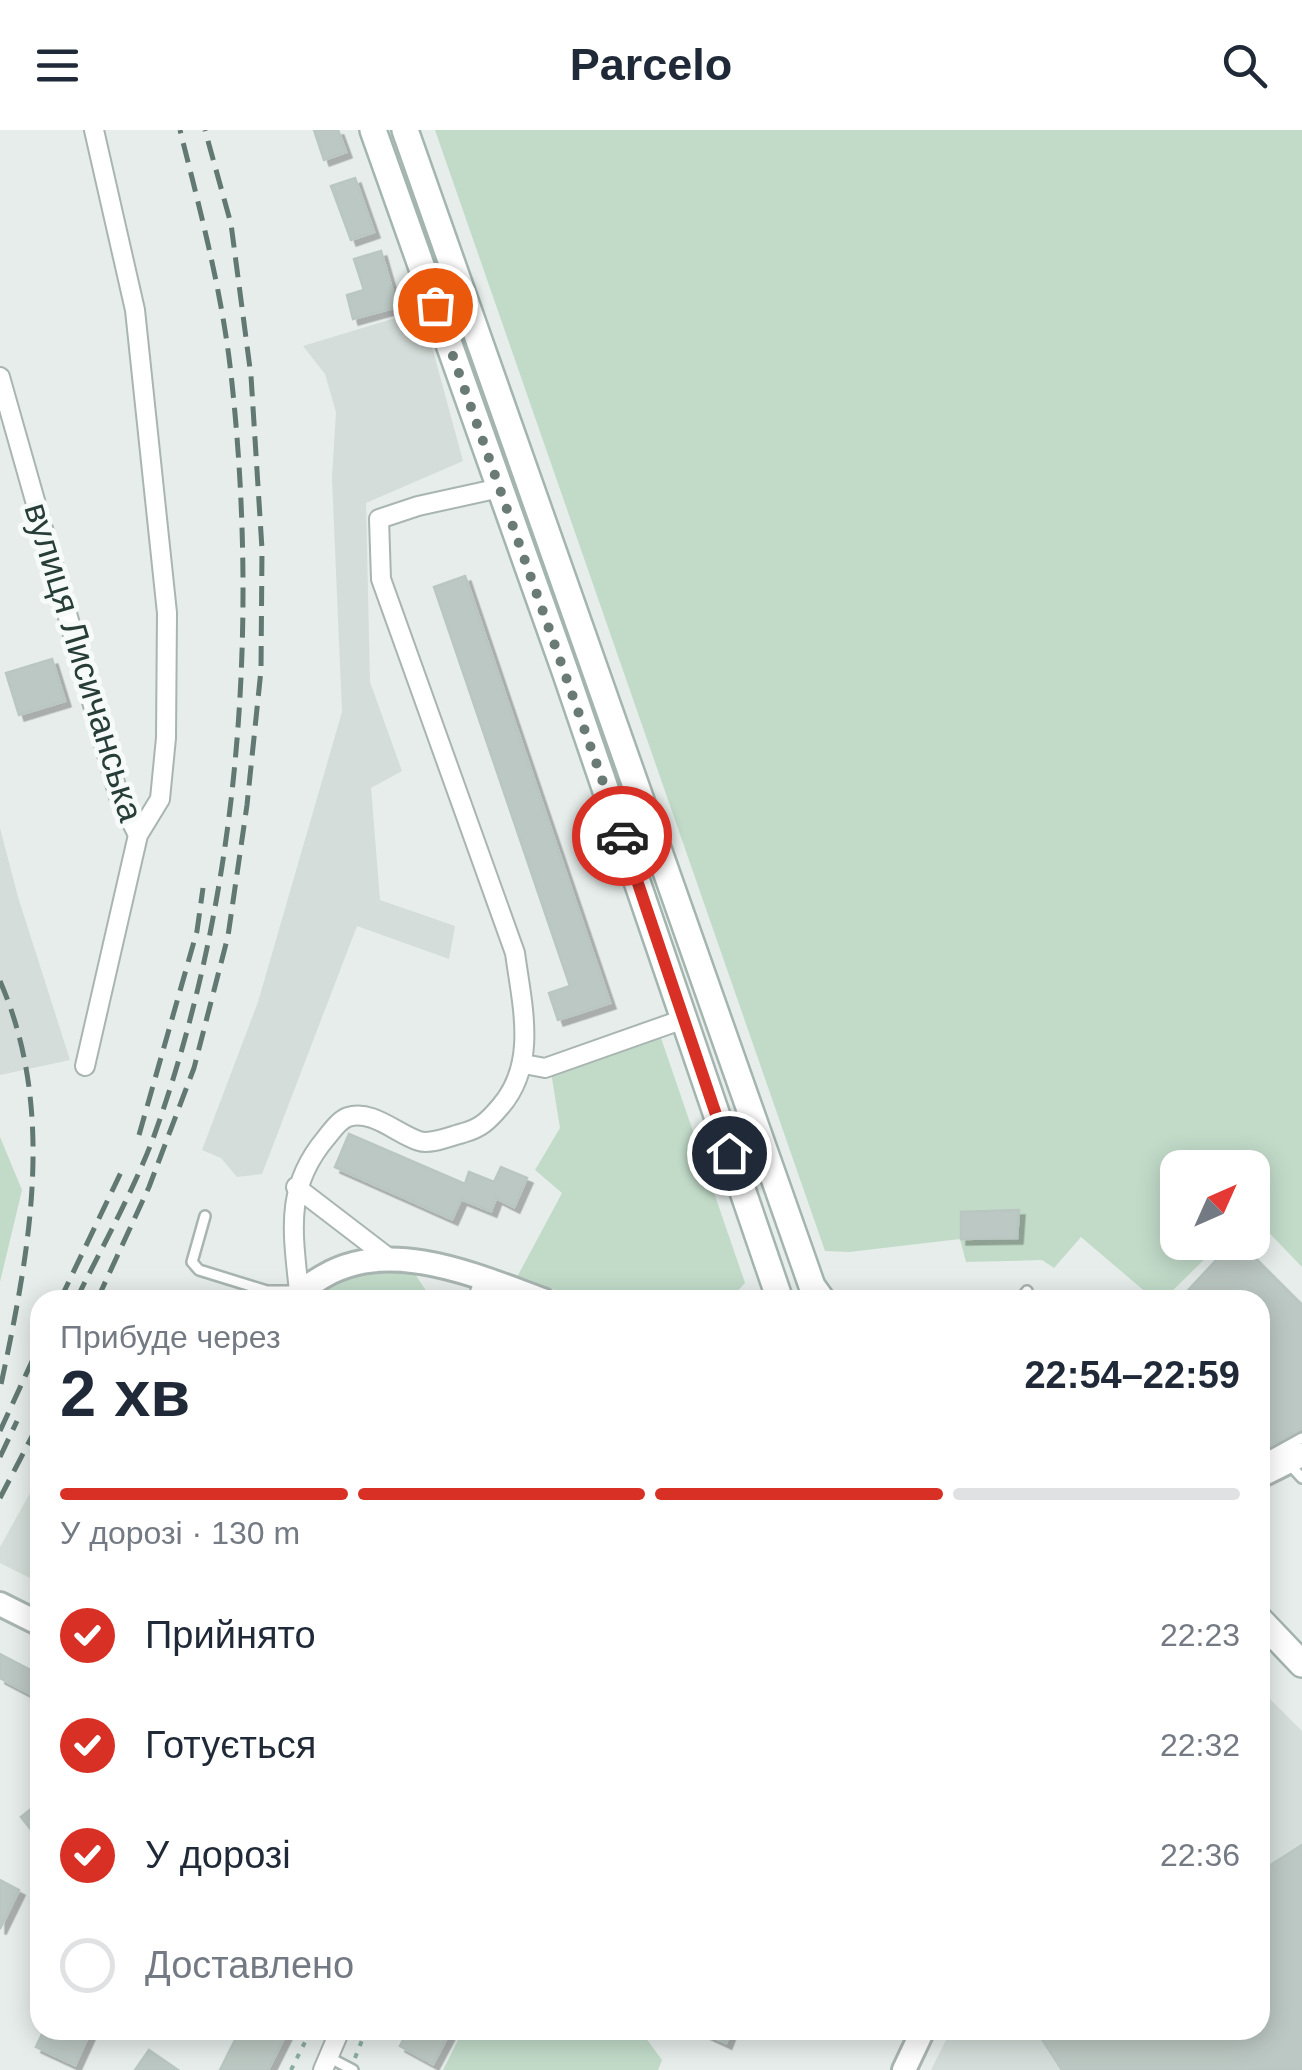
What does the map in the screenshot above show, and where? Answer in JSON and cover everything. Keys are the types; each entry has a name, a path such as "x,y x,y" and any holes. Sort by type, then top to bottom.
{"main road":[{"path":"373,130 684,1019 772,1290"},
{"path":"405,130 815,1290"},
{"path":"1270,1630 1302,1664"}],"street":[{"path":"94,130 136,310 167,613 166,738 160,799 138,835"},
{"name":"вулиця Лисичанська","path":"0,377 119,797 138,835 84,1066"},
{"path":"297,1290 292,1216 296,1187 321,1144 346,1118 366,1116 423,1143 481,1128 509,1097 524,1064 515,953 381,579 379,519 500,488"},
{"path":"524,1064 545,1068 684,1019"},
{"path":"296,1187 390,1259 481,1290"},
{"path":"306,1290 336,1270 363,1261 390,1259"},
{"path":"1270,1473 1297,1466"},
{"path":"0,1604 30,1619"},
{"path":"326,2064 336,2040"},
{"path":"904,2070 918,2040"}],"lane":[{"path":"205,1216 192,1262 198,1270 264,1290"},
{"path":"1270,1456 1302,1438"},
{"path":"326,2064 352,2069"}],"path":[{"path":"291,2070 306,2040"},
{"path":"352,2069 362,2040"}],"shaded area":[{"path":"422,310 463,461 366,503 370,682 402,771 371,788 380,900 455,926 449,959 357,926 262,1174 237,1177 221,1158 202,1150 258,1002 342,712 332,478 336,412 325,374 303,346"},
{"path":"0,828 70,1060 0,1075"},
{"path":"30,1493 30,1578 0,1563 0,1547"},
{"path":"1270,1699 1302,1731 1302,2070 931,2070 946,2040 1270,2040"}],"green space":[{"path":"435,130 1302,130 1302,1267 1270,1234 1270,1150 1160,1150 1160,1260 1204,1260 1173,1290 1143,1290 1081,1237 1054,1268 1042,1260 966,1262 960,1239 849,1252 825,1251"},
{"path":"661,1038 745,1283 738,1290 556,1290 516,1279 562,1193 535,1170 560,1128 551,1072"},
{"path":"0,1137 22,1190 0,1282"},
{"path":"362,1268 413,1271 426,1290 319,1290"},
{"path":"458,2040 647,2040 662,2060 658,2070 443,2070"}],"building":[{"path":"314,130 338,130 346,152 324,160"},
{"path":"355,178 374,232 351,240 331,186"},
{"path":"381,251 397,307 353,319 347,295 364,290 354,259"},
{"path":"465,576 610,1003 558,1020 549,993 570,986 434,587"},
{"path":"52,659 65,701 19,715 6,673"},
{"path":"349,1134 465,1184 469,1172 494,1182 501,1167 527,1178 514,1207 496,1198 491,1211 461,1199 452,1219 335,1167"},
{"path":"1019,1210 1017,1238 961,1239 961,1212"},
{"path":"1216,1260 1257,1260 1302,1305 1302,1428 1270,1446 1270,1290 1188,1290"},
{"path":"0,1654 30,1670 30,1694 0,1678"},
{"path":"30,1810 30,1828 21,1817"},
{"path":"1302,1845 1302,2070 1062,2070 1042,2040 1270,2040 1270,1866"},
{"path":"0,1880 19,1890 0,1929"},
{"path":"39,2040 86,2040 75,2065 36,2047"},
{"path":"235,2040 283,2040 268,2070 220,2070"},
{"path":"403,2040 446,2040 433,2064 400,2046"},
{"path":"149,2050 178,2070 135,2070"}],"railway":[{"path":"81,1290 146,1157 183,1045 224,856 235,760 243,566 231,374 216,282 180,130"},
{"path":"102,1290 149,1187 194,1068 228,936 261,670 262,549 251,376 231,224 205,130"},
{"path":"139,1135 197,931 203,888"},
{"path":"0,981 18,1031 33,1132 28,1235 0,1389"},
{"path":"65,1290 124,1166"},
{"path":"0,1431 30,1366"},
{"path":"0,1457 17,1421"},
{"path":"0,1498 30,1440"}],"way so far":[{"path":"435,305 622,836"}],"route":[{"path":"622,836 729,1153"}]}
